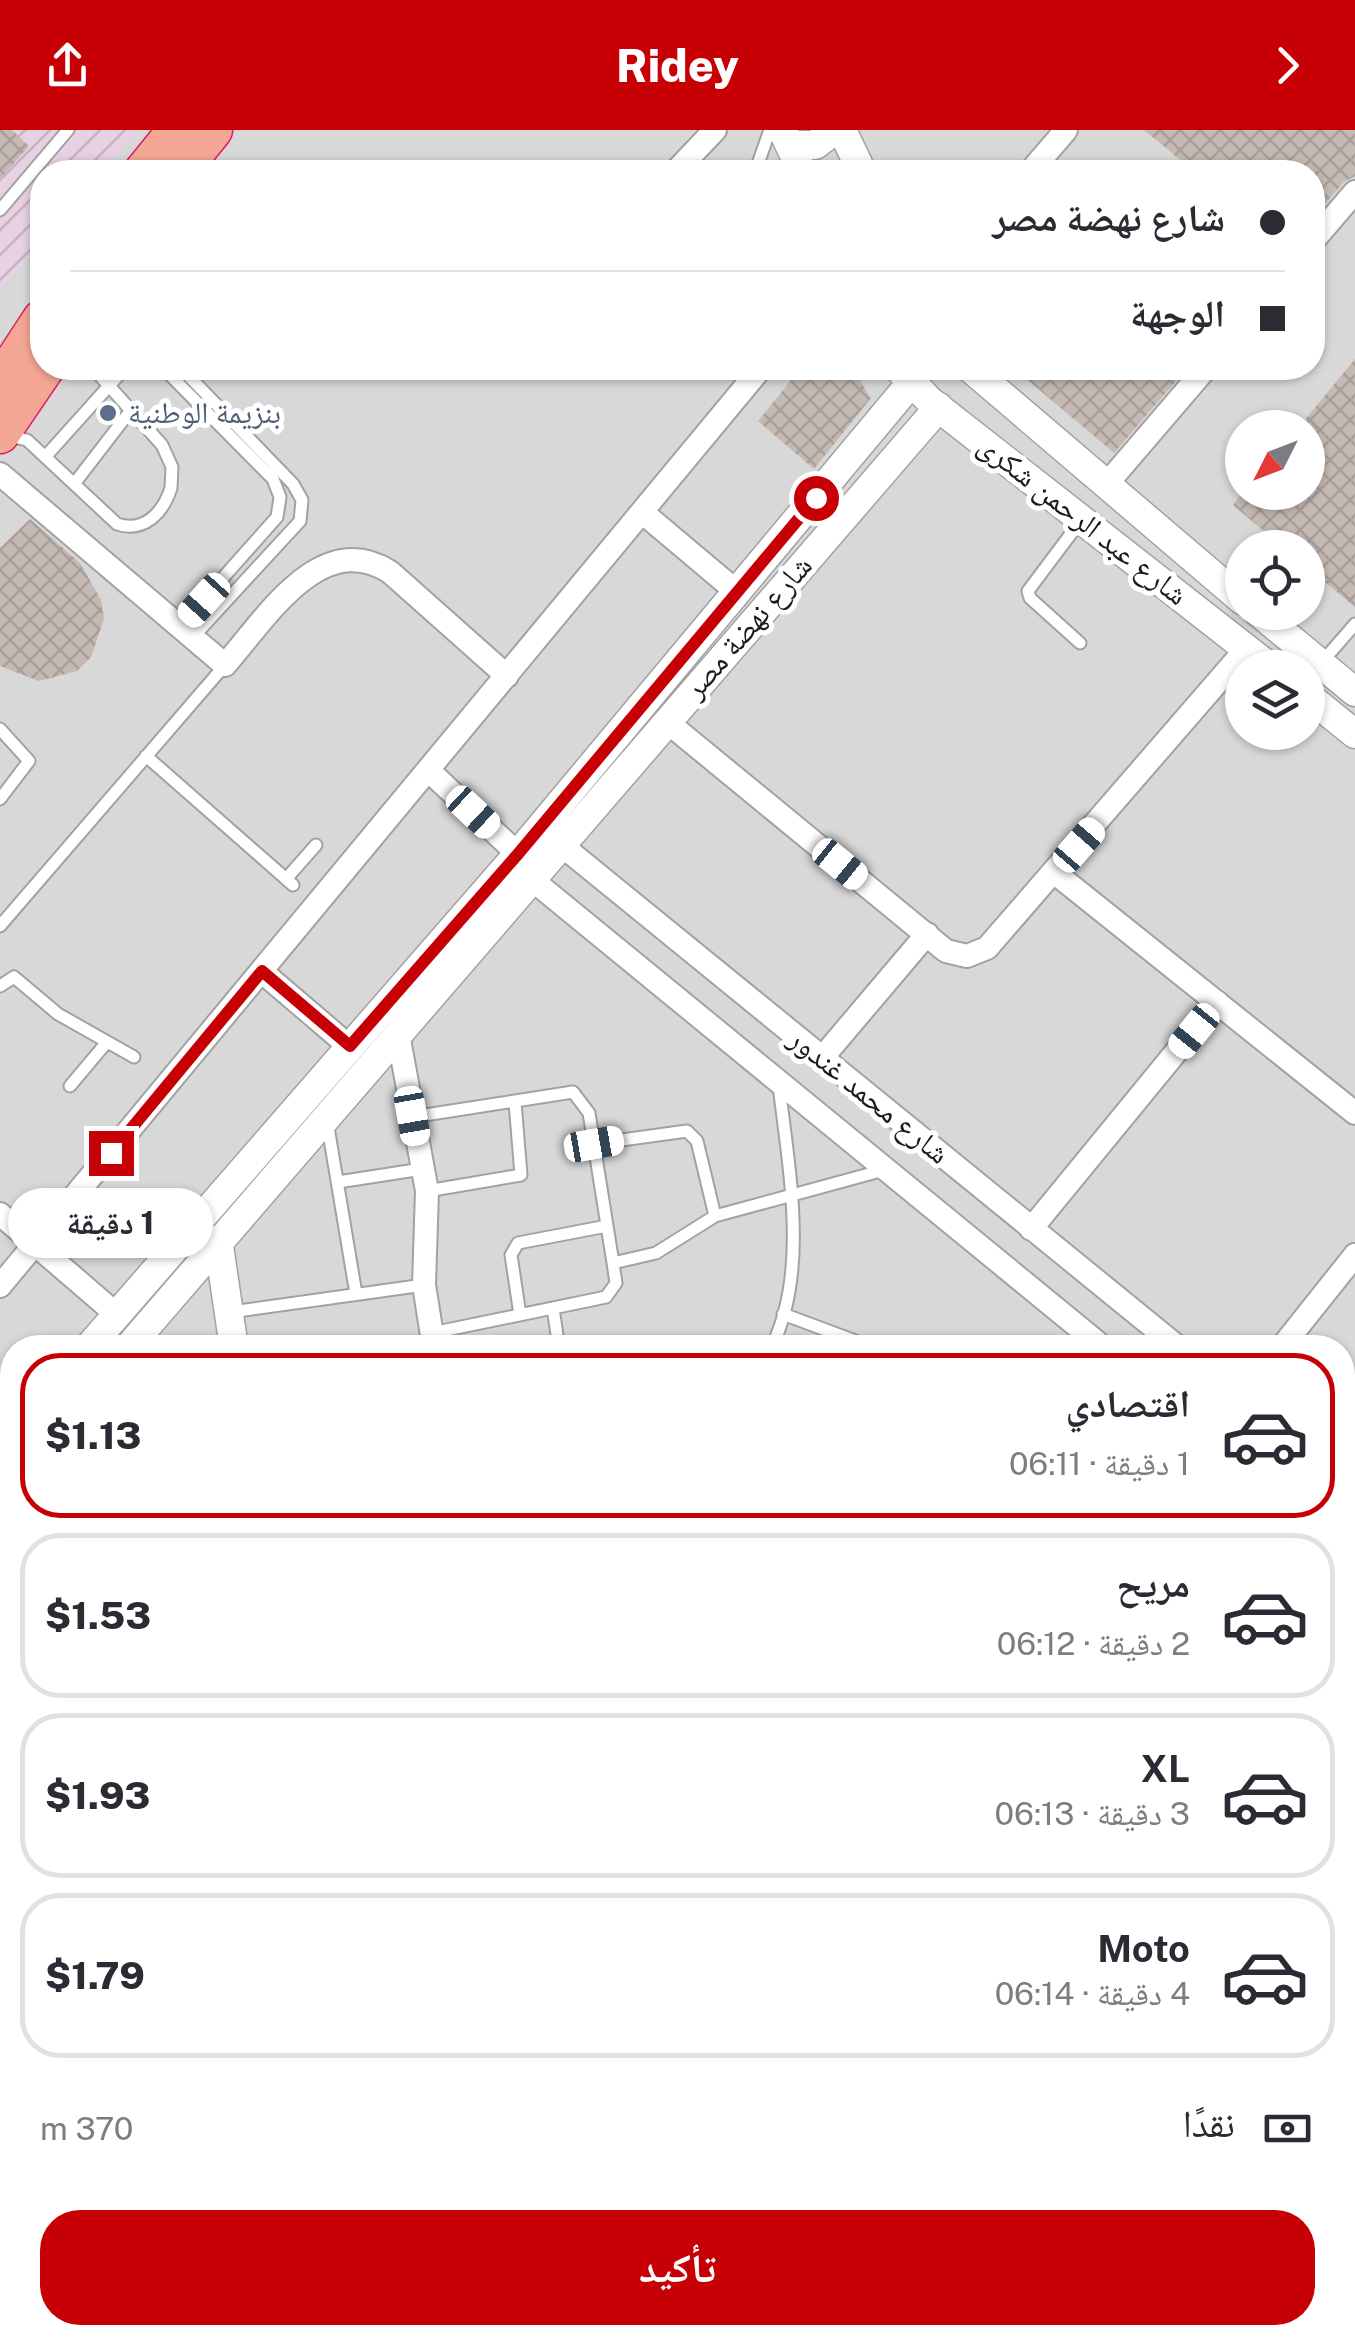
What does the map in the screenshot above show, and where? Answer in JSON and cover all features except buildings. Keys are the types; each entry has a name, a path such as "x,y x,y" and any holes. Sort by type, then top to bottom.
{"highway":[{"path":"153,160 177,130"},
{"path":"189,160 213,130"},
{"path":"0,383 30,337"},
{"path":"0,436 36,380"}],"street":[{"path":"686,160 715,130"},
{"path":"781,135 815,145 838,130 855,160"},
{"path":"1040,160 1066,130"},
{"path":"781,135 795,160"},
{"path":"1325,227 1355,192"},
{"path":"0,1286 751,380"},
{"name":"شارع نهضة مصر","path":"138,1335 398,1034 737,592 816,498 901,380"},
{"name":"شارع عبد الرحمن شكرى","path":"909,380 1249,650"},
{"name":"شارع عبد الرحمن شكرى","path":"984,380 1225,586"},
{"path":"1105,486 1196,380"},
{"name":"شارع نهضة مصر","path":"99,1335 350,1046 524,866 560,844 939,407"},
{"path":"0,474 225,665 306,578 327,563 351,557 370,560 390,572 507,676"},
{"path":"816,498 841,519"},
{"path":"642,512 737,592"},
{"path":"1274,630 1292,650"},
{"path":"666,722 946,951 967,956 987,948 1055,874 1247,648"},
{"path":"1325,680 1355,692"},
{"path":"1325,705 1352,720"},
{"name":"شارع محمد غندور","path":"428,770 524,866 779,1082 1088,1335"},
{"name":"شارع محمد غندور","path":"560,844 1163,1335"},
{"path":"1055,874 1355,1113"},
{"path":"822,1058 927,934"},
{"path":"262,971 350,1046"},
{"path":"1031,1230 1216,1002"},
{"path":"398,1034 424,1180 424,1285 432,1335"},
{"path":"0,1214 116,1314"},
{"path":"218,1239 231,1335"},
{"path":"1290,1335 1355,1255"}],"lane":[{"path":"42,160 68,130"},
{"path":"762,160 781,135"},
{"path":"0,210 30,175"},
{"path":"0,436 20,437 46,456 117,524 132,528 152,518 168,496 172,467 162,445 105,380"},
{"path":"46,456 114,380"},
{"path":"175,380 273,478 280,507 188,631"},
{"path":"188,631 285,538 302,515 299,492 192,380"},
{"path":"74,484 131,410"},
{"path":"1080,643 1030,598 1028,591 1082,519"},
{"path":"271,524 285,538"},
{"path":"1325,661 1355,624"},
{"path":"0,926 225,665"},
{"path":"0,729 29,760 0,800"},
{"path":"146,756 289,882 316,845"},
{"path":"0,984 14,977 58,1014 134,1057"},
{"path":"70,1086 107,1042"},
{"path":"776,1335 783,1314 790,1263 791,1194 779,1082"},
{"path":"412,1116 574,1092 589,1113 616,1283 606,1298 520,1315 450,1335"},
{"path":"338,1182 520,1175 515,1102"},
{"path":"326,1114 356,1294"},
{"path":"594,1144 687,1131 697,1142 715,1216"},
{"path":"612,1263 656,1253 715,1216 887,1170"},
{"path":"520,1315 511,1256 518,1243 606,1226"},
{"path":"227,1313 424,1285"},
{"path":"554,1308 557,1335"},
{"path":"783,1314 839,1335"}],"shaded area":[{"path":"0,130 1355,130 1355,1335 0,1335"},
{"path":"0,130 138,130 112,160 30,160 30,255 0,290"}],"place":[{"name":"بنزيمة الوطنية","path":"108,413"}],"route":[{"path":"111,1153 262,971 350,1046 518,854 816,498"}]}
